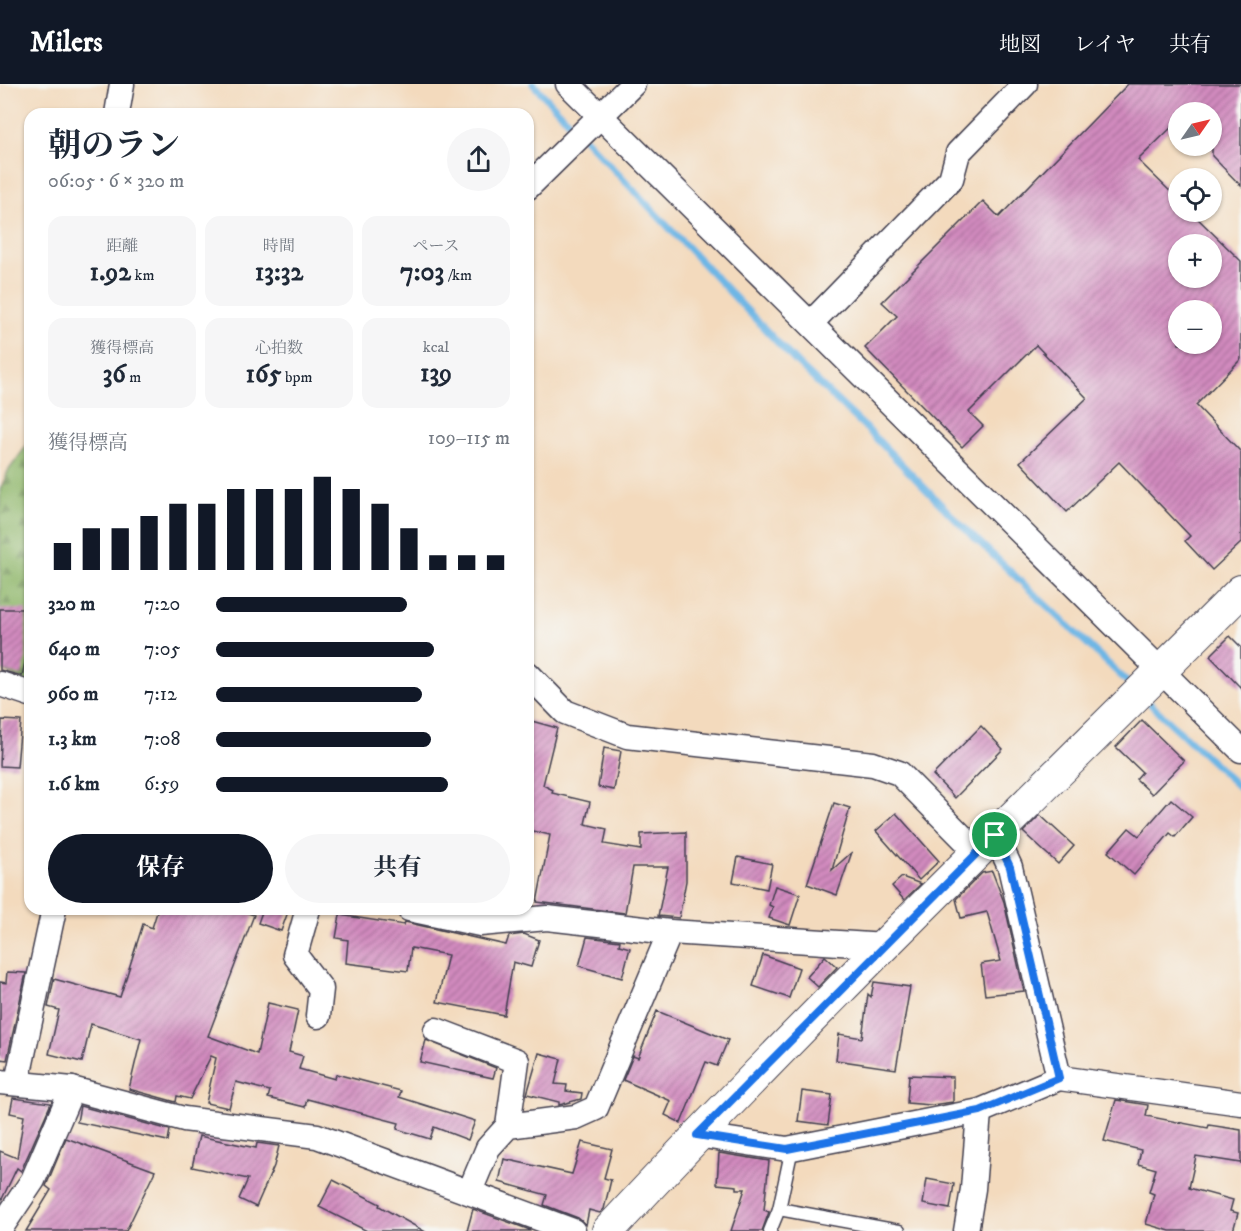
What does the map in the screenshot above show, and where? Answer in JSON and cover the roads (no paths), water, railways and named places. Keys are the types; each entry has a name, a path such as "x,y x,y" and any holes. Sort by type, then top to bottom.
{"street":[{"path":"118,108 122,84"},
{"path":"568,84 596,120 811,323 1146,686 1241,750"},
{"path":"534,181 633,84"},
{"path":"811,323 951,179 958,153 1025,84"},
{"path":"608,1231 697,1135 1241,591"},
{"path":"534,680 565,712 627,736 873,764 899,773 986,844 1010,867 1059,1078"},
{"path":"0,684 24,691"},
{"path":"52,915 9,1082 72,1089 184,1119 317,1136 573,1231"},
{"path":"306,915 295,955 321,989 318,1016"},
{"path":"437,915 480,924 547,918 670,932 885,946"},
{"path":"508,1125 576,1117 596,1108 670,932"},
{"path":"436,1030 517,1061 508,1125 488,1148 470,1191"},
{"path":"697,1135 792,1148 979,1112 1059,1078 1241,1103"},
{"path":"0,1229 33,1180 72,1089"},
{"path":"966,1231 973,1190 979,1112"}],"lane":[{"path":"770,1231 778,1209 792,1148"},
{"path":"778,1209 899,1231"}],"waterway":[{"path":"533,84 797,363 864,426 959,523 1134,688"},
{"path":"1144,698 1241,789"}]}
